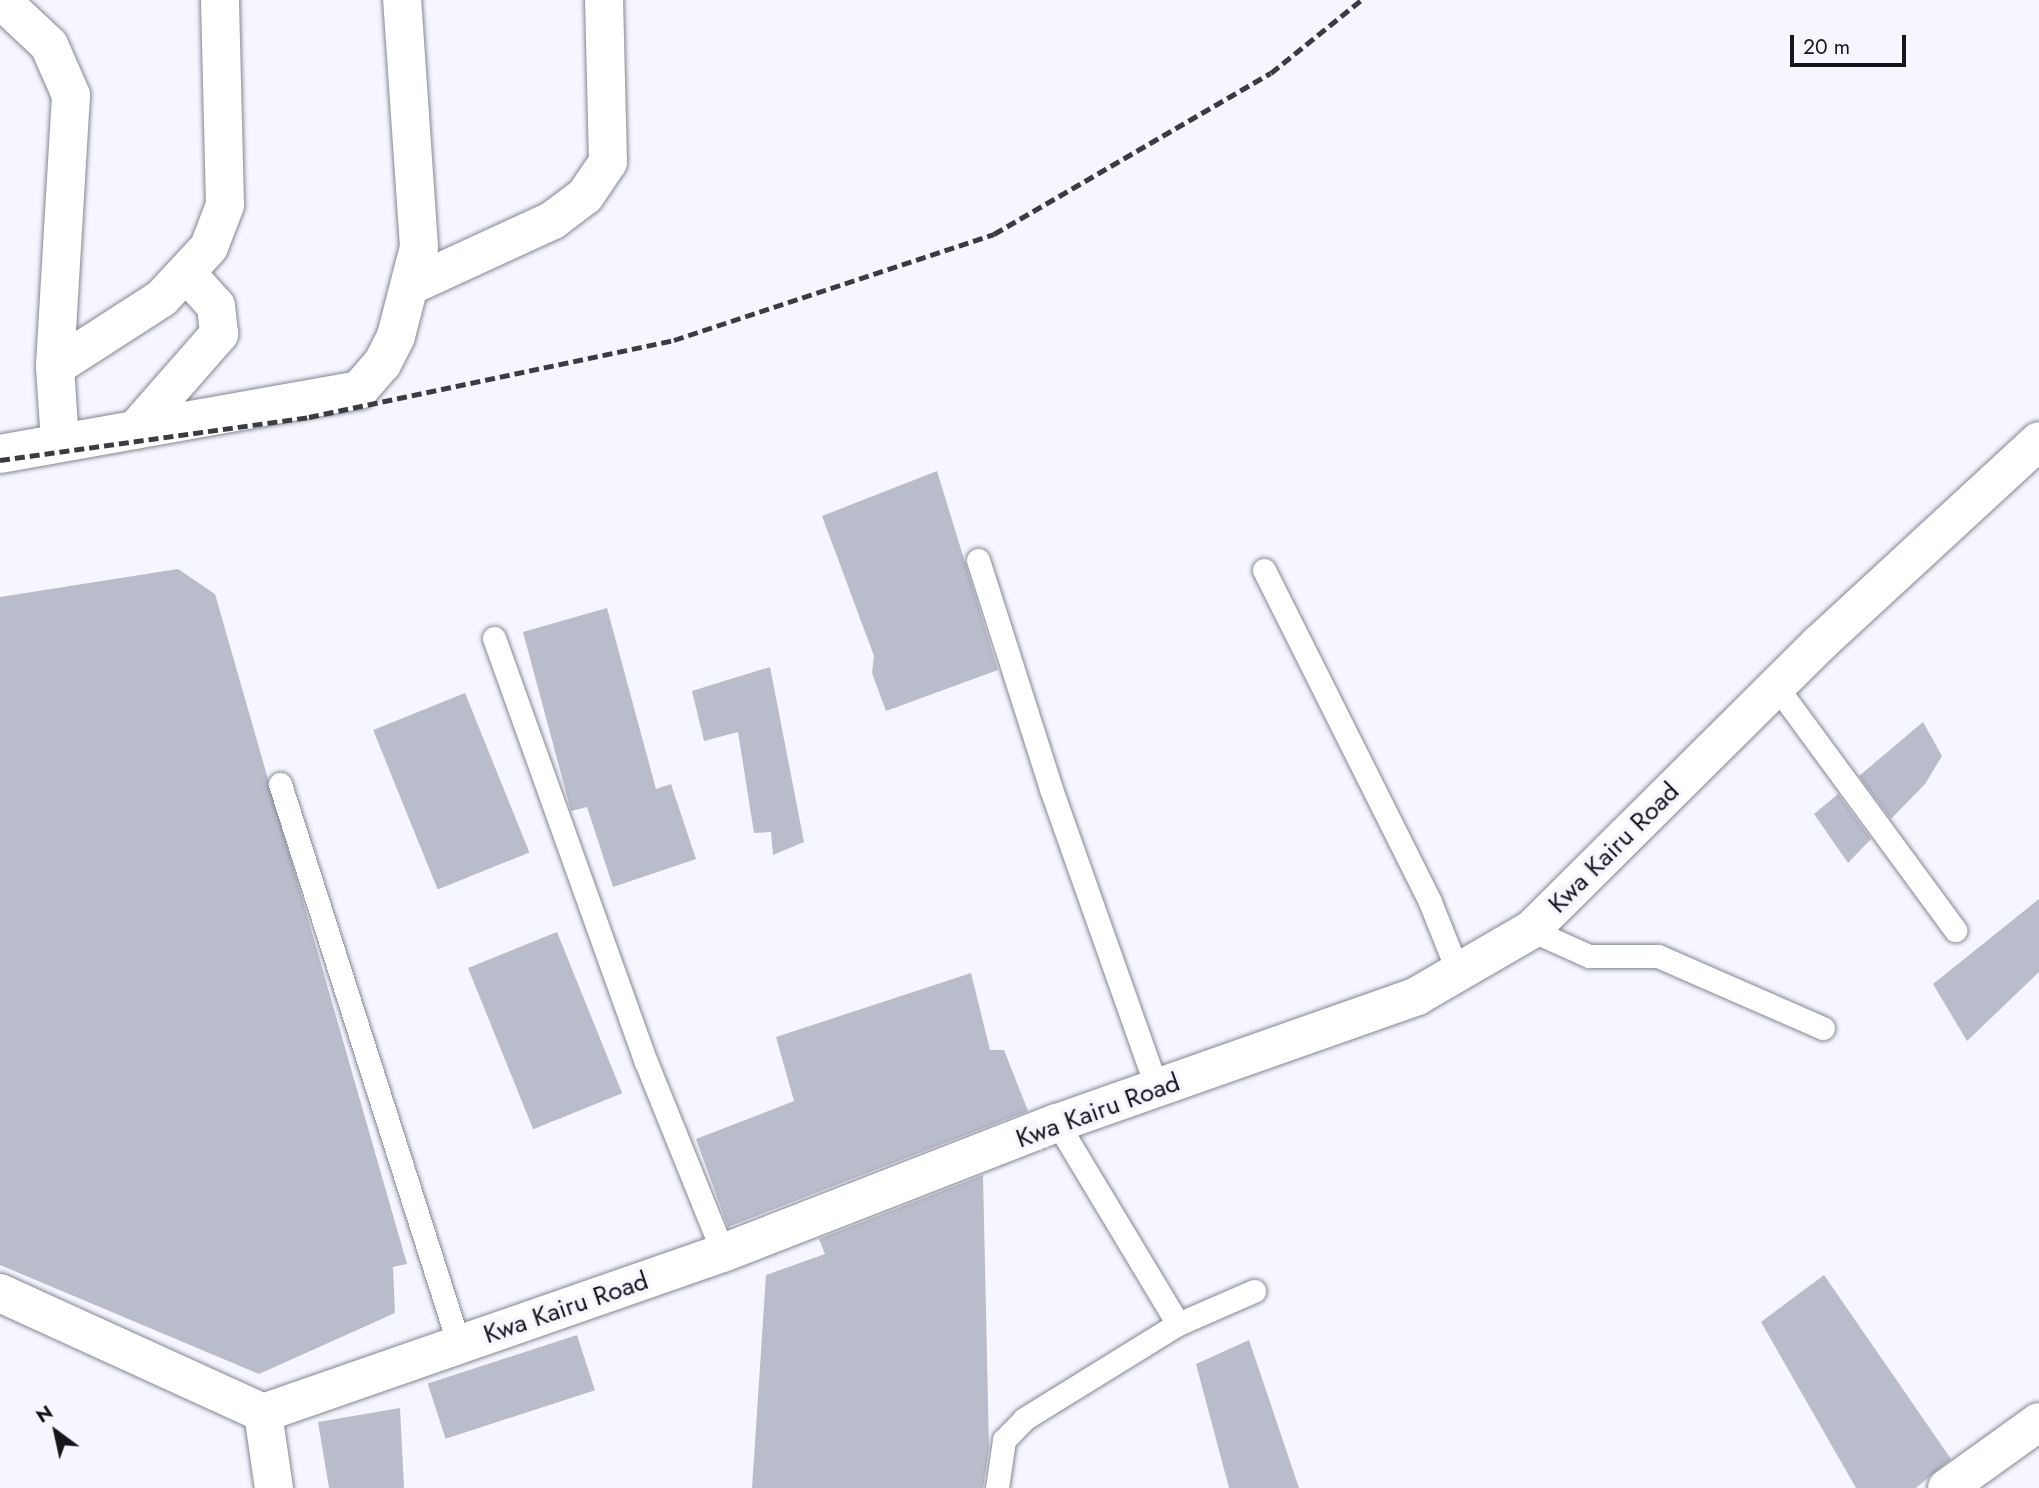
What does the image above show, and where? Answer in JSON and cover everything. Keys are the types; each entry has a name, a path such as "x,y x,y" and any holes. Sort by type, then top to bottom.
{"street":[{"path":"1,0 49,45 71,95 55,367 60,443"},
{"path":"55,367 188,275 209,247 225,205 220,0"},
{"path":"0,454 359,390 382,364 396,336 412,285 419,247 402,0"},
{"path":"412,285 553,220 584,196 608,162 604,0"},
{"path":"135,430 219,334 216,306 188,275"},
{"name":"Kwa Kairu Road","path":"263,1413 723,1254 1058,1123 1417,996 1531,930 1776,686 2039,440"},
{"path":"0,1293 263,1413 274,1488"},
{"path":"1951,1487 2039,1422"}],"lane":[{"path":"978,560 1051,789 1157,1090"},
{"path":"1264,570 1430,902 1458,972"},
{"path":"494,638 646,1062 723,1254"},
{"path":"1776,686 1955,930"},
{"path":"280,784 459,1345"},
{"path":"1531,930 1589,956 1658,956 1823,1028"},
{"path":"1058,1123 1178,1324"},
{"path":"997,1488 1004,1440 1024,1419 1178,1324 1254,1291"}],"building":[{"path":"937,471 998,670 886,711 872,673 874,656 822,516"},
{"path":"178,569 215,594 407,1264 393,1267 395,1313 259,1374 0,1265 0,597"},
{"path":"607,608 656,789 671,784 696,859 613,887 587,807 571,811 523,632"},
{"path":"770,667 804,842 773,855 771,832 754,833 738,732 704,741 692,691"},
{"path":"465,693 529,852 438,890 373,730"},
{"path":"1923,722 1942,756 1925,784 1891,819 1859,776"},
{"path":"1838,794 1871,839 1848,863 1814,814"},
{"path":"2039,899 2039,972 1967,1041 1933,984"},
{"path":"557,932 622,1093 533,1129 468,968"},
{"path":"971,973 990,1050 1004,1050 1028,1111 728,1227 696,1139 794,1101 776,1037"},
{"path":"983,1175 989,1448 983,1488 752,1488 766,1275 825,1254 819,1239"},
{"path":"1824,1275 1951,1459 1916,1488 1856,1488 1761,1322"},
{"path":"577,1335 595,1390 446,1439 428,1384"},
{"path":"1249,1340 1299,1488 1229,1488 1196,1364"},
{"path":"400,1408 404,1488 329,1488 318,1422"}],"railway":[{"path":"0,460 309,417 674,340 994,234 1271,73 1361,0"}]}
